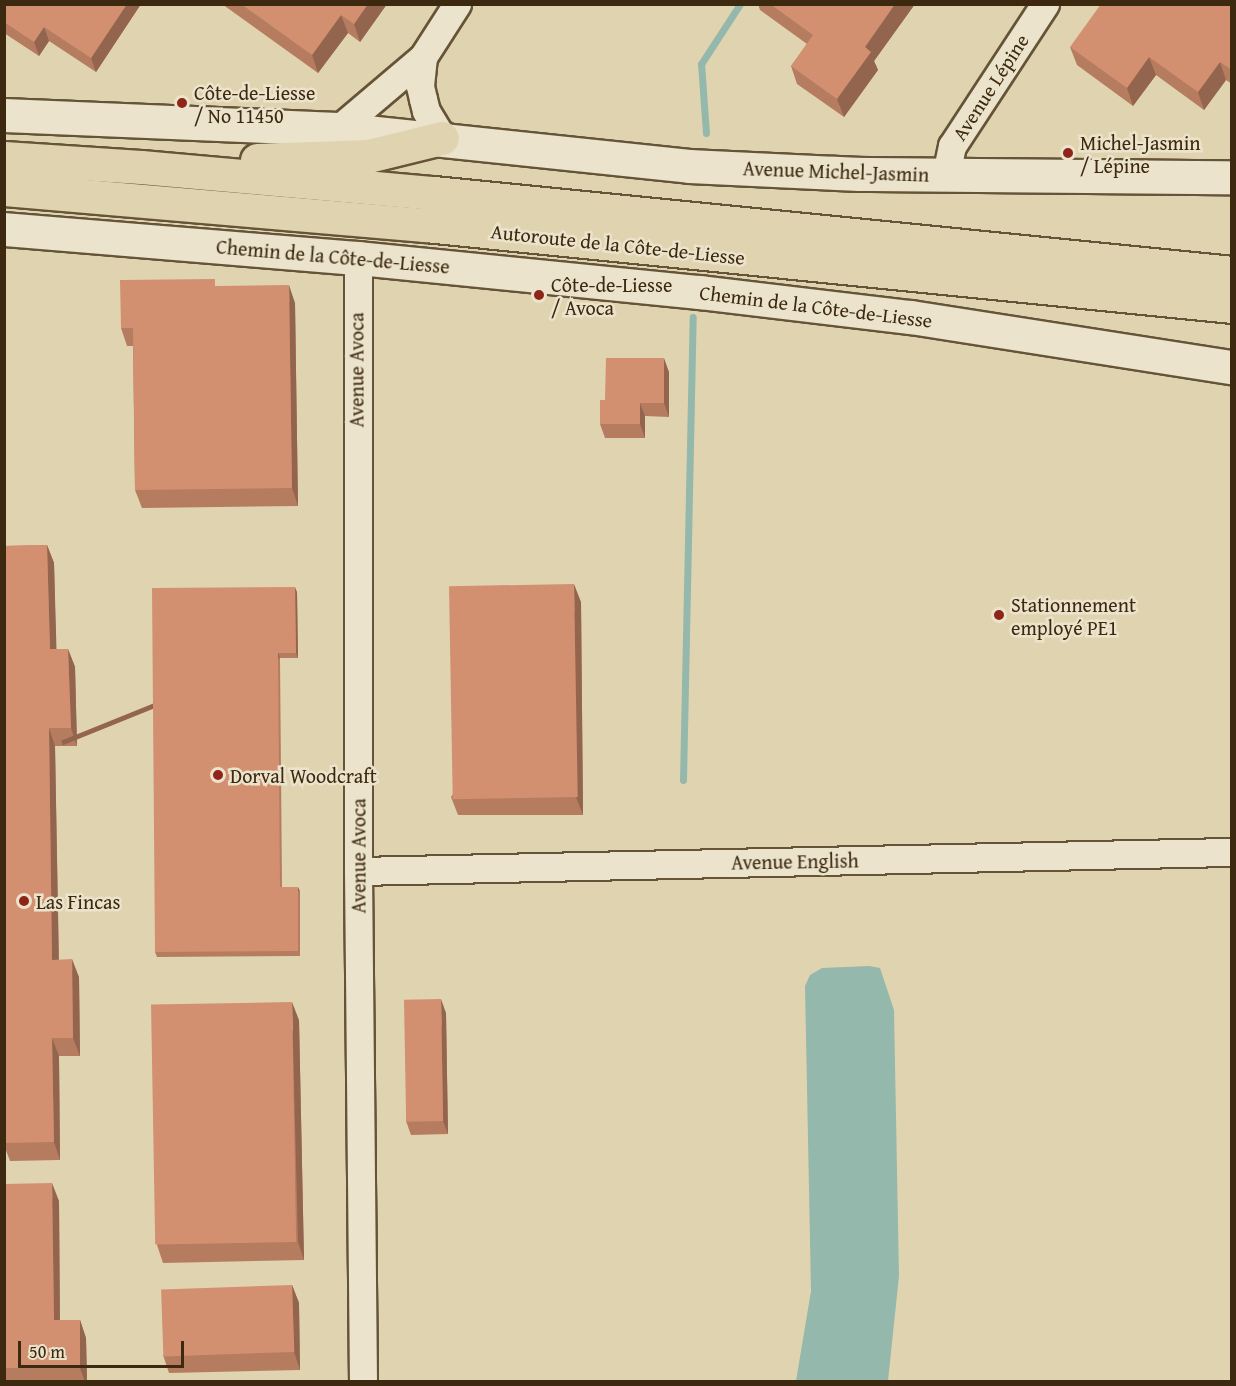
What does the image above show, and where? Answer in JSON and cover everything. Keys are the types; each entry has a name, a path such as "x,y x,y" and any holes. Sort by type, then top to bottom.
{"highway":[{"path":"141,167 368,156 442,138"},
{"name":"Autoroute de la Côte-de-Liesse","path":"4,158 141,167 1232,273"},
{"name":"Autoroute de la Côte-de-Liesse","path":"4,189 357,219 1232,306"},
{"path":"1034,286 1232,324"}],"main road":[{"path":"4,115 338,129 442,138"},
{"name":"Avenue Michel-Jasmin","path":"442,138 679,165 861,174 1232,177"},
{"name":"Chemin de la Côte-de-Liesse","path":"4,229 357,258 864,311 1232,367"}],"street":[{"path":"338,129 423,57 457,4"},
{"name":"Avenue Lépine","path":"945,174 952,146 1045,4"},
{"path":"423,57 420,86 423,99 426,111 442,138"},
{"name":"Avenue Avoca","path":"357,258 358,871 363,1382"},
{"name":"Avenue English","path":"358,871 1232,852"}],"water":[{"path":"869,966 880,968 894,1010 899,1276 888,1381 796,1381 811,1291 805,986 810,975 822,968"}],"building":[{"path":"4,4 127,4 91,58 44,27 34,42 4,22"},
{"path":"241,4 368,4 354,24 341,15 312,55"},
{"path":"770,4 895,4 865,47 871,52 837,99 791,66 813,35"},
{"path":"1101,4 1232,4 1232,70 1220,62 1198,92 1149,57 1127,88 1070,47"},
{"path":"215,279 215,286 289,285 292,488 135,490 133,328 121,328 120,280"},
{"path":"606,358 664,358 664,403 640,403 640,424 600,424 600,400 605,400"},
{"path":"47,545 50,649 68,649 71,728 49,728 52,960 72,959 73,1038 52,1038 54,1142 4,1143 4,546"},
{"path":"574,584 578,797 453,799 449,586"},
{"name":"Dorval Woodcraft","path":"295,587 296,653 278,653 280,887 298,887 298,951 155,952 152,588"},
{"path":"441,999 443,1121 406,1122 404,1000"},
{"path":"292,1002 296,1242 155,1244 151,1004"},
{"path":"52,1183 54,1320 80,1320 80,1368 4,1368 4,1184"},
{"path":"292,1285 294,1352 163,1357 161,1290"}],"waterway":[{"path":"706,133 701,64 740,4"},
{"path":"683,780 693,317"}],"place":[{"name":"Côte-de-Liesse / No 11450","path":"182,103"},
{"name":"Michel-Jasmin / Lépine","path":"1068,153"},
{"name":"Côte-de-Liesse / Avoca","path":"539,295"},
{"name":"Stationnement employé PE1","path":"999,615"},
{"name":"Dorval Woodcraft","path":"218,775"},
{"name":"Las Fincas","path":"24,901"}]}
